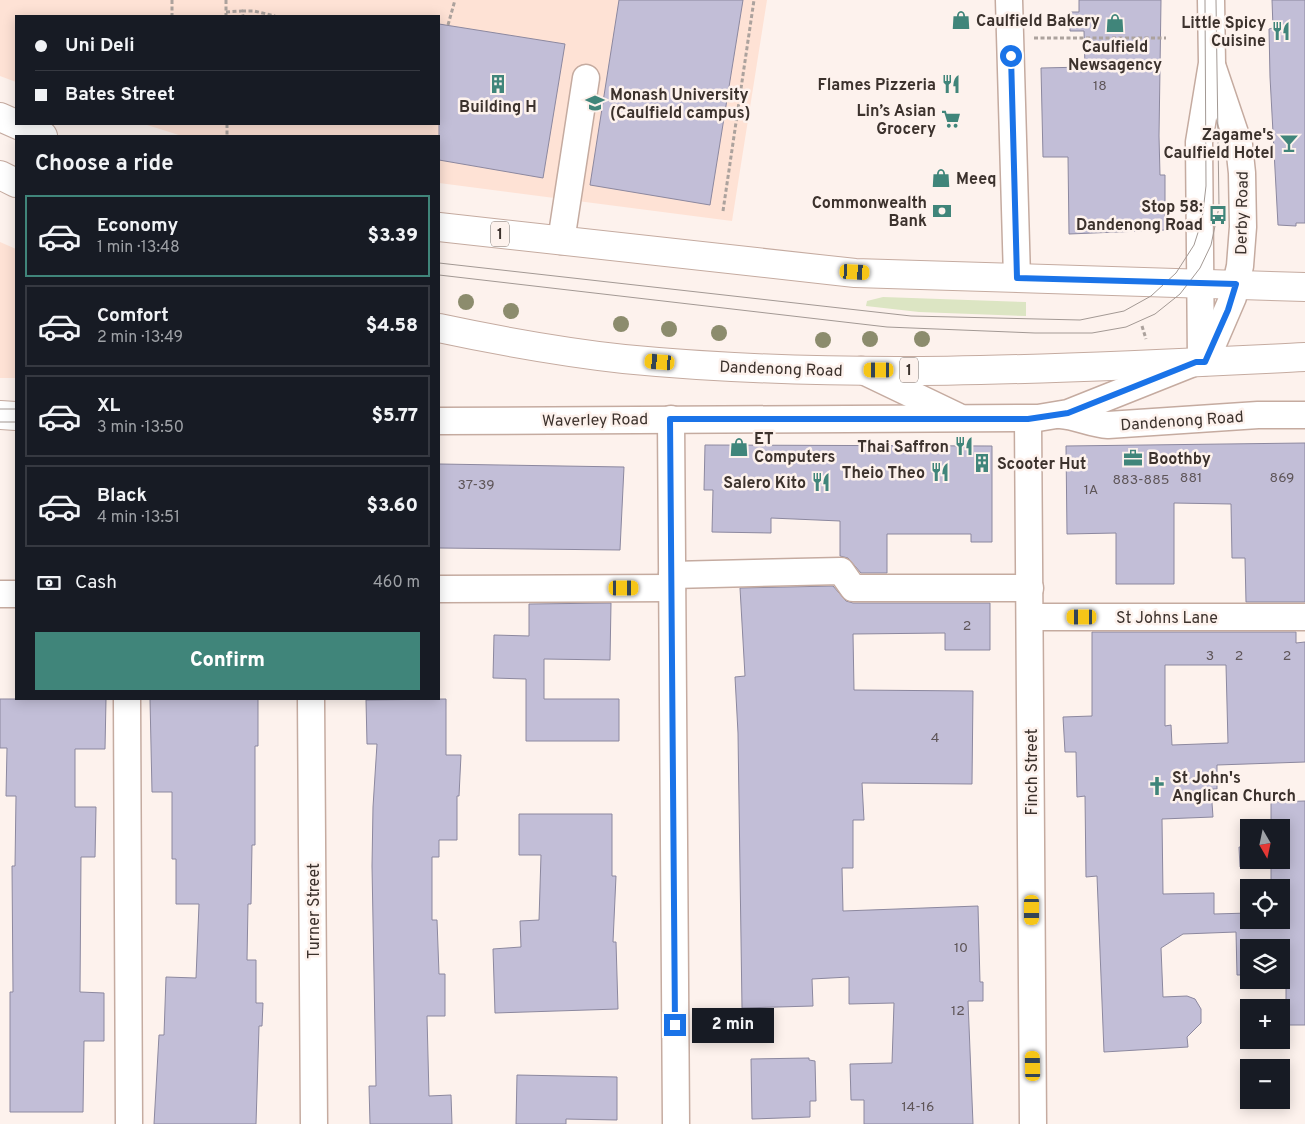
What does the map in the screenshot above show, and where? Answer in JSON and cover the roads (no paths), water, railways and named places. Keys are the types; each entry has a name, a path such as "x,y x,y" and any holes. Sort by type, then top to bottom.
{"highway":[{"path":"0,117 15,124"},
{"path":"18,125 41,135"},
{"path":"0,175 15,182"},
{"name":"1","path":"440,227 855,272 1305,287"},
{"name":"Dandenong Road","path":"440,328 527,345 623,358 765,369 1061,368 1305,357"}],"street":[{"path":"1009,0 1017,278"},
{"name":"Derby Road","path":"1201,362 1199,142 1212,63 1211,0"},
{"name":"Derby Road","path":"1201,362 1228,310 1236,284 1243,228 1242,160 1237,136 1212,63"},
{"path":"561,241 586,78"},
{"name":"Waverley Road","path":"440,421 1028,419 1060,415 1201,362"},
{"name":"Waverley Road","path":"861,370 962,419"},
{"name":"Dandenong Road","path":"1060,415 1076,417 1093,424 1108,425 1258,415 1305,415"},
{"path":"670,419 676,1124"},
{"name":"Finch Street","path":"1028,419 1033,1124"},
{"path":"440,589 672,582 840,571 853,588 1030,588"},
{"path":"0,594 15,594"},
{"name":"St Johns Lane","path":"1030,617 1305,617"},
{"path":"127,700 129,1124"},
{"name":"Turner Street","path":"311,700 314,1124"}],"tram line":[{"path":"440,263 911,316 1080,320 1124,311 1151,296 1176,273 1194,245 1202,220 1206,186 1205,0"},
{"path":"440,275 887,327 1035,333 1092,333 1126,327 1155,314 1180,294 1200,268 1211,245 1219,207 1216,0"},
{"path":"0,409 15,409"},
{"path":"0,422 15,422"}],"place":[{"name":"Caulfield Bakery","path":"961,20"},
{"name":"Caulfield Newsagency","path":"1115,23"},
{"name":"Little Spicy Cuisine","path":"1281,31"},
{"name":"Building H","path":"498,84"},
{"name":"Flames Pizzeria","path":"951,84"},
{"name":"Monash University (Caulfield campus)","path":"595,103"},
{"name":"Lin’s Asian Grocery","path":"951,119"},
{"name":"Zagame's Caulfield Hotel","path":"1289,143"},
{"name":"Meeq","path":"941,178"},
{"name":"Commonwealth Bank","path":"942,211"},
{"name":"Stop 58: Dandenong Road","path":"1218,215"},
{"name":"Thai Saffron","path":"964,446"},
{"name":"ET Computers","path":"739,447"},
{"name":"Boothby","path":"1133,458"},
{"name":"Scooter Hut","path":"982,463"},
{"name":"Theio Theo","path":"940,472"},
{"name":"Salero Kito","path":"821,482"},
{"name":"St John's Anglican Church","path":"1157,786"}]}
